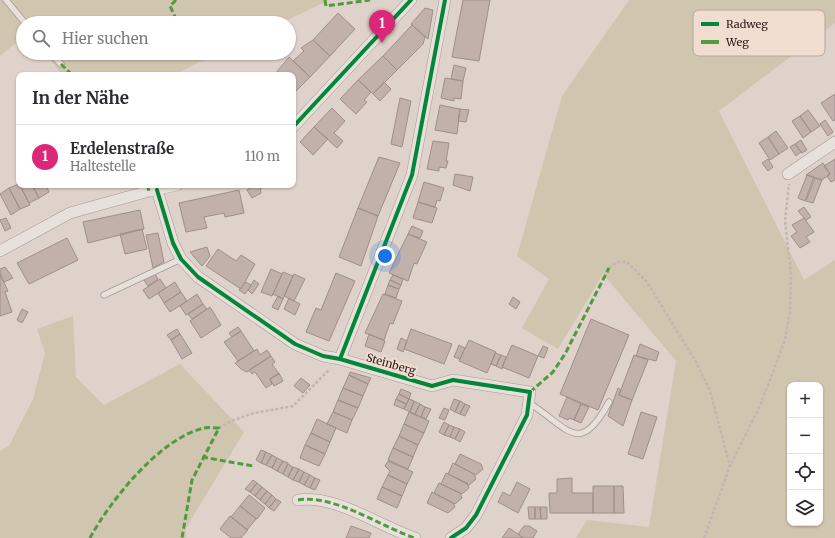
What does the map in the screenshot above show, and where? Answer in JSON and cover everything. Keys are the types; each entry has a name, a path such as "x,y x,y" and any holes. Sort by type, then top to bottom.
{"street":[{"path":"296,124 411,0"},
{"path":"340,359 412,176 445,0"},
{"path":"788,174 835,142"},
{"path":"0,251 70,213 165,188"},
{"name":"Steinberg","path":"157,190 173,243 181,259 198,278 295,344 323,356 340,359 432,386 453,380 530,392 528,403"},
{"path":"451,538 466,528 476,515 527,415 528,403"},
{"path":"298,500 311,498 339,506 380,521 403,534 415,538"}],"lane":[{"path":"6,0 19,16"},
{"path":"57,60 61,64"},
{"path":"104,295 181,259"},
{"path":"528,403 567,431 576,434 584,433 592,428 609,402"}],"path":[{"path":"704,538 730,466 760,406 784,340 790,312 790,282 785,221 790,185 788,174"},
{"path":"609,268 618,262 627,262 635,269 646,282 696,362 710,391 730,466"},
{"path":"219,428 231,420 254,413 293,406 316,385 340,359"}],"shaded area":[{"path":"0,0 329,0 296,16 16,16 16,43 0,56"},
{"path":"629,0 835,0 835,23 825,31 825,10 693,10 693,56 792,56 719,111 804,280 835,260 835,538 576,538 587,520 649,527 676,361 603,274 558,349 522,328 549,279 517,256 562,96"},
{"path":"50,60 204,60 179,72 60,72"},
{"path":"73,316 76,377 104,405 180,364 244,432 186,528 186,538 0,538 0,451 9,446 33,399 45,353 37,329"}],"building":[{"path":"463,0 490,0 479,61 452,57"},
{"path":"425,8 433,10 428,39 411,24"},
{"path":"338,13 355,29 330,56 313,40"},
{"path":"412,25 425,37 423,44 397,70 383,56"},
{"path":"313,40 330,56 310,77 293,61 296,60 304,51 301,48"},
{"path":"383,56 397,70 373,94 358,80"},
{"path":"287,60 292,60 310,77 296,91 296,72 277,72"},
{"path":"454,65 466,68 463,81 451,79"},
{"path":"445,78 463,81 461,99 454,98 454,101 441,98"},
{"path":"358,80 371,92 364,100 367,102 356,114 340,99"},
{"path":"384,82 391,89 380,101 373,94"},
{"path":"835,94 835,120 833,121 821,103"},
{"path":"400,98 411,101 402,147 391,144"},
{"path":"440,105 460,109 457,134 435,130"},
{"path":"332,108 345,121 334,133 343,141 337,148 314,127"},
{"path":"460,109 469,110 466,122 458,121"},
{"path":"808,110 820,126 811,132 800,116"},
{"path":"800,116 811,132 803,138 792,121"},
{"path":"825,120 833,132 828,136 820,124"},
{"path":"314,127 328,139 313,155 300,142"},
{"path":"776,131 788,148 779,154 768,137"},
{"path":"768,137 779,154 770,160 759,143"},
{"path":"801,140 807,150 802,153 795,144"},
{"path":"433,141 449,143 446,168 439,167 439,171 427,169"},
{"path":"795,144 801,152 796,156 790,147"},
{"path":"379,157 400,163 378,216 358,208"},
{"path":"768,159 773,167 768,171 762,163"},
{"path":"835,159 835,180 831,182 827,176 830,174 824,166"},
{"path":"823,163 830,174 822,180 806,175"},
{"path":"455,174 473,177 470,191 453,185"},
{"path":"807,175 814,177 805,201 798,198"},
{"path":"815,178 822,180 813,203 806,201"},
{"path":"424,182 444,188 440,201 437,200 435,207 418,202"},
{"path":"16,185 16,188 21,188 30,205 20,209 9,188"},
{"path":"9,188 20,209 11,215 0,194"},
{"path":"22,188 34,188 39,198 29,203"},
{"path":"34,188 47,188 49,192 39,198"},
{"path":"250,188 262,188 260,189 261,193 252,198 247,190"},
{"path":"239,190 244,213 225,217 224,213 204,217 207,228 186,232 179,203"},
{"path":"418,202 437,208 432,223 413,218"},
{"path":"804,207 811,217 806,220 798,211"},
{"path":"358,208 378,216 361,266 339,257"},
{"path":"140,210 144,229 88,243 83,222"},
{"path":"6,218 11,228 5,231 0,220"},
{"path":"804,218 814,232 806,237 810,242 800,248 791,236 797,232 792,225"},
{"path":"412,226 423,231 420,238 408,234"},
{"path":"142,229 147,249 125,254 120,234"},
{"path":"158,233 164,262 153,268 146,235"},
{"path":"408,234 427,242 417,264 414,263 408,281 389,273"},
{"path":"67,238 78,260 29,284 17,263"},
{"path":"207,247 210,256 202,266 190,252"},
{"path":"218,249 236,261 241,255 255,264 241,289 206,266"},
{"path":"5,267 13,278 4,282 0,274 0,269"},
{"path":"271,269 282,274 272,296 261,292"},
{"path":"283,272 293,276 283,299 273,294"},
{"path":"336,273 355,281 329,341 306,332 316,308 321,310"},
{"path":"0,274 8,291 5,292 12,312 0,316"},
{"path":"155,274 158,279 148,286 143,279"},
{"path":"294,274 305,279 294,301 284,296"},
{"path":"393,275 403,279 401,285 390,280"},
{"path":"160,279 166,288 149,299 143,290"},
{"path":"254,280 259,284 252,294 248,290"},
{"path":"390,280 401,285 399,289 388,285"},
{"path":"175,282 181,292 164,303 158,293"},
{"path":"246,282 251,285 245,294 239,290"},
{"path":"388,285 399,289 396,298 385,294"},
{"path":"181,292 187,301 170,312 164,303"},
{"path":"197,294 203,304 186,315 180,306"},
{"path":"383,294 402,301 393,324 390,323 384,340 365,333"},
{"path":"278,296 283,299 278,310 272,307"},
{"path":"513,297 520,302 516,309 509,304"},
{"path":"289,298 300,304 295,315 284,309"},
{"path":"203,304 207,309 192,319 188,314"},
{"path":"210,307 221,325 201,338 190,321"},
{"path":"22,309 28,312 22,323 17,320"},
{"path":"591,319 629,335 598,410 560,394"},
{"path":"238,327 241,331 232,337 229,333"},
{"path":"177,329 180,334 171,340 167,335"},
{"path":"411,329 452,344 444,364 404,349"},
{"path":"241,331 254,351 238,361 224,342"},
{"path":"180,334 192,353 182,359 171,340"},
{"path":"369,334 385,341 381,352 365,346"},
{"path":"401,338 407,341 403,352 397,349"},
{"path":"469,340 496,352 487,373 459,361"},
{"path":"640,344 659,352 656,361 636,356"},
{"path":"459,345 465,348 460,359 454,357"},
{"path":"512,345 538,356 529,378 502,367"},
{"path":"543,346 548,348 544,358 538,356"},
{"path":"257,349 260,355 267,350 271,356 247,372 235,363"},
{"path":"495,353 501,355 496,366 491,364"},
{"path":"501,355 506,357 502,369 496,366"},
{"path":"634,355 648,360 632,400 619,395"},
{"path":"271,356 275,362 272,364 279,374 270,379 272,384 266,388 255,372 252,374 249,370"},
{"path":"350,372 371,378 368,384 349,375"},
{"path":"279,373 283,381 274,386 270,379"},
{"path":"349,375 368,384 363,396 343,388"},
{"path":"301,378 310,385 303,393 294,386"},
{"path":"343,388 363,396 358,408 338,400"},
{"path":"618,388 621,390 619,395 632,400 623,426 608,416"},
{"path":"401,389 411,393 409,399 399,394"},
{"path":"399,394 409,399 406,404 396,399"},
{"path":"567,397 581,404 574,420 569,418 568,420 559,416"},
{"path":"396,399 406,404 404,409 394,405"},
{"path":"409,399 414,401 410,412 404,409"},
{"path":"454,399 460,401 455,412 450,409"},
{"path":"338,400 358,408 352,420 333,412"},
{"path":"414,401 420,404 415,414 410,412"},
{"path":"460,401 465,404 460,414 455,412"},
{"path":"420,404 425,407 421,417 415,414"},
{"path":"465,404 470,406 465,416 460,414"},
{"path":"581,404 589,407 581,423 574,420"},
{"path":"425,407 431,409 426,419 421,417"},
{"path":"444,408 449,410 445,420 439,418"},
{"path":"333,412 352,420 347,433 327,424"},
{"path":"409,412 429,421 424,433 404,424"},
{"path":"641,412 657,417 643,459 628,454"},
{"path":"317,419 336,428 330,442 311,433"},
{"path":"444,422 449,425 444,435 439,432"},
{"path":"404,424 424,433 418,445 399,436"},
{"path":"449,425 454,427 450,437 444,435"},
{"path":"454,427 460,429 455,439 450,437"},
{"path":"460,429 465,432 460,442 455,439"},
{"path":"311,433 330,442 325,454 305,445"},
{"path":"399,436 418,445 413,457 393,448"},
{"path":"305,445 325,454 319,466 300,458"},
{"path":"393,448 413,457 408,469 388,460"},
{"path":"261,450 266,452 261,463 256,460"},
{"path":"266,452 272,455 266,465 261,463"},
{"path":"460,454 481,464 483,469 476,475 455,464"},
{"path":"272,455 277,458 272,468 266,465"},
{"path":"277,458 283,461 277,471 272,468"},
{"path":"283,461 288,463 283,474 277,471"},
{"path":"388,461 413,472 407,484 388,475 390,471 385,466"},
{"path":"453,463 474,474 476,479 469,485 448,474"},
{"path":"288,464 293,467 288,477 283,474"},
{"path":"293,467 299,469 293,480 288,477"},
{"path":"299,469 304,472 299,482 293,480"},
{"path":"304,472 310,475 304,485 299,482"},
{"path":"446,473 467,483 469,488 462,494 441,484"},
{"path":"310,475 315,478 310,488 304,485"},
{"path":"388,475 407,484 402,496 382,487"},
{"path":"315,478 320,480 315,490 310,488"},
{"path":"572,478 572,493 593,493 593,513 550,513 549,493 557,493 557,479"},
{"path":"253,480 257,483 250,492 245,489"},
{"path":"517,482 530,489 518,513 498,502 503,492 510,496"},
{"path":"257,483 262,487 255,496 250,492"},
{"path":"439,483 460,493 462,498 455,504 434,493"},
{"path":"593,486 614,486 614,513 593,513"},
{"path":"614,486 623,486 624,513 614,513"},
{"path":"262,487 267,491 260,500 255,496"},
{"path":"382,487 402,496 397,508 377,499"},
{"path":"267,491 272,495 265,504 260,500"},
{"path":"432,492 453,503 455,507 448,513 427,503"},
{"path":"249,495 265,508 257,519 240,506"},
{"path":"272,495 276,499 269,508 265,504"},
{"path":"276,499 281,502 274,511 269,508"},
{"path":"240,506 256,519 247,530 231,517"},
{"path":"528,507 535,507 535,519 529,519"},
{"path":"535,507 540,507 541,519 535,519"},
{"path":"540,507 547,507 547,519 541,519"},
{"path":"230,516 248,530 241,538 231,538 220,529"},
{"path":"351,526 371,533 369,538 346,538"},
{"path":"524,526 529,526 537,531 533,538 523,538 518,534"},
{"path":"509,528 518,534 523,538 502,538"}],"marked path":[{"path":"175,16 170,6 176,0"},
{"path":"325,0 326,6 370,0"},
{"path":"61,64 69,72"},
{"path":"530,392 553,372 565,354 609,268"},
{"path":"90,538 123,490 154,457 170,444 187,434 204,428 219,428 192,480 182,538"},
{"path":"202,457 253,466"},
{"path":"298,500 312,499 342,506 415,538"}],"cycle path":[{"path":"296,124 411,0"},
{"path":"340,359 412,175 445,0"},
{"path":"157,190 173,243 181,259 198,277 295,344 323,356 340,359 432,386 453,380 530,392 527,415 476,515 466,528 451,538"}],"place":[{"name":"Erdelenstraße","path":"382,43"}]}
